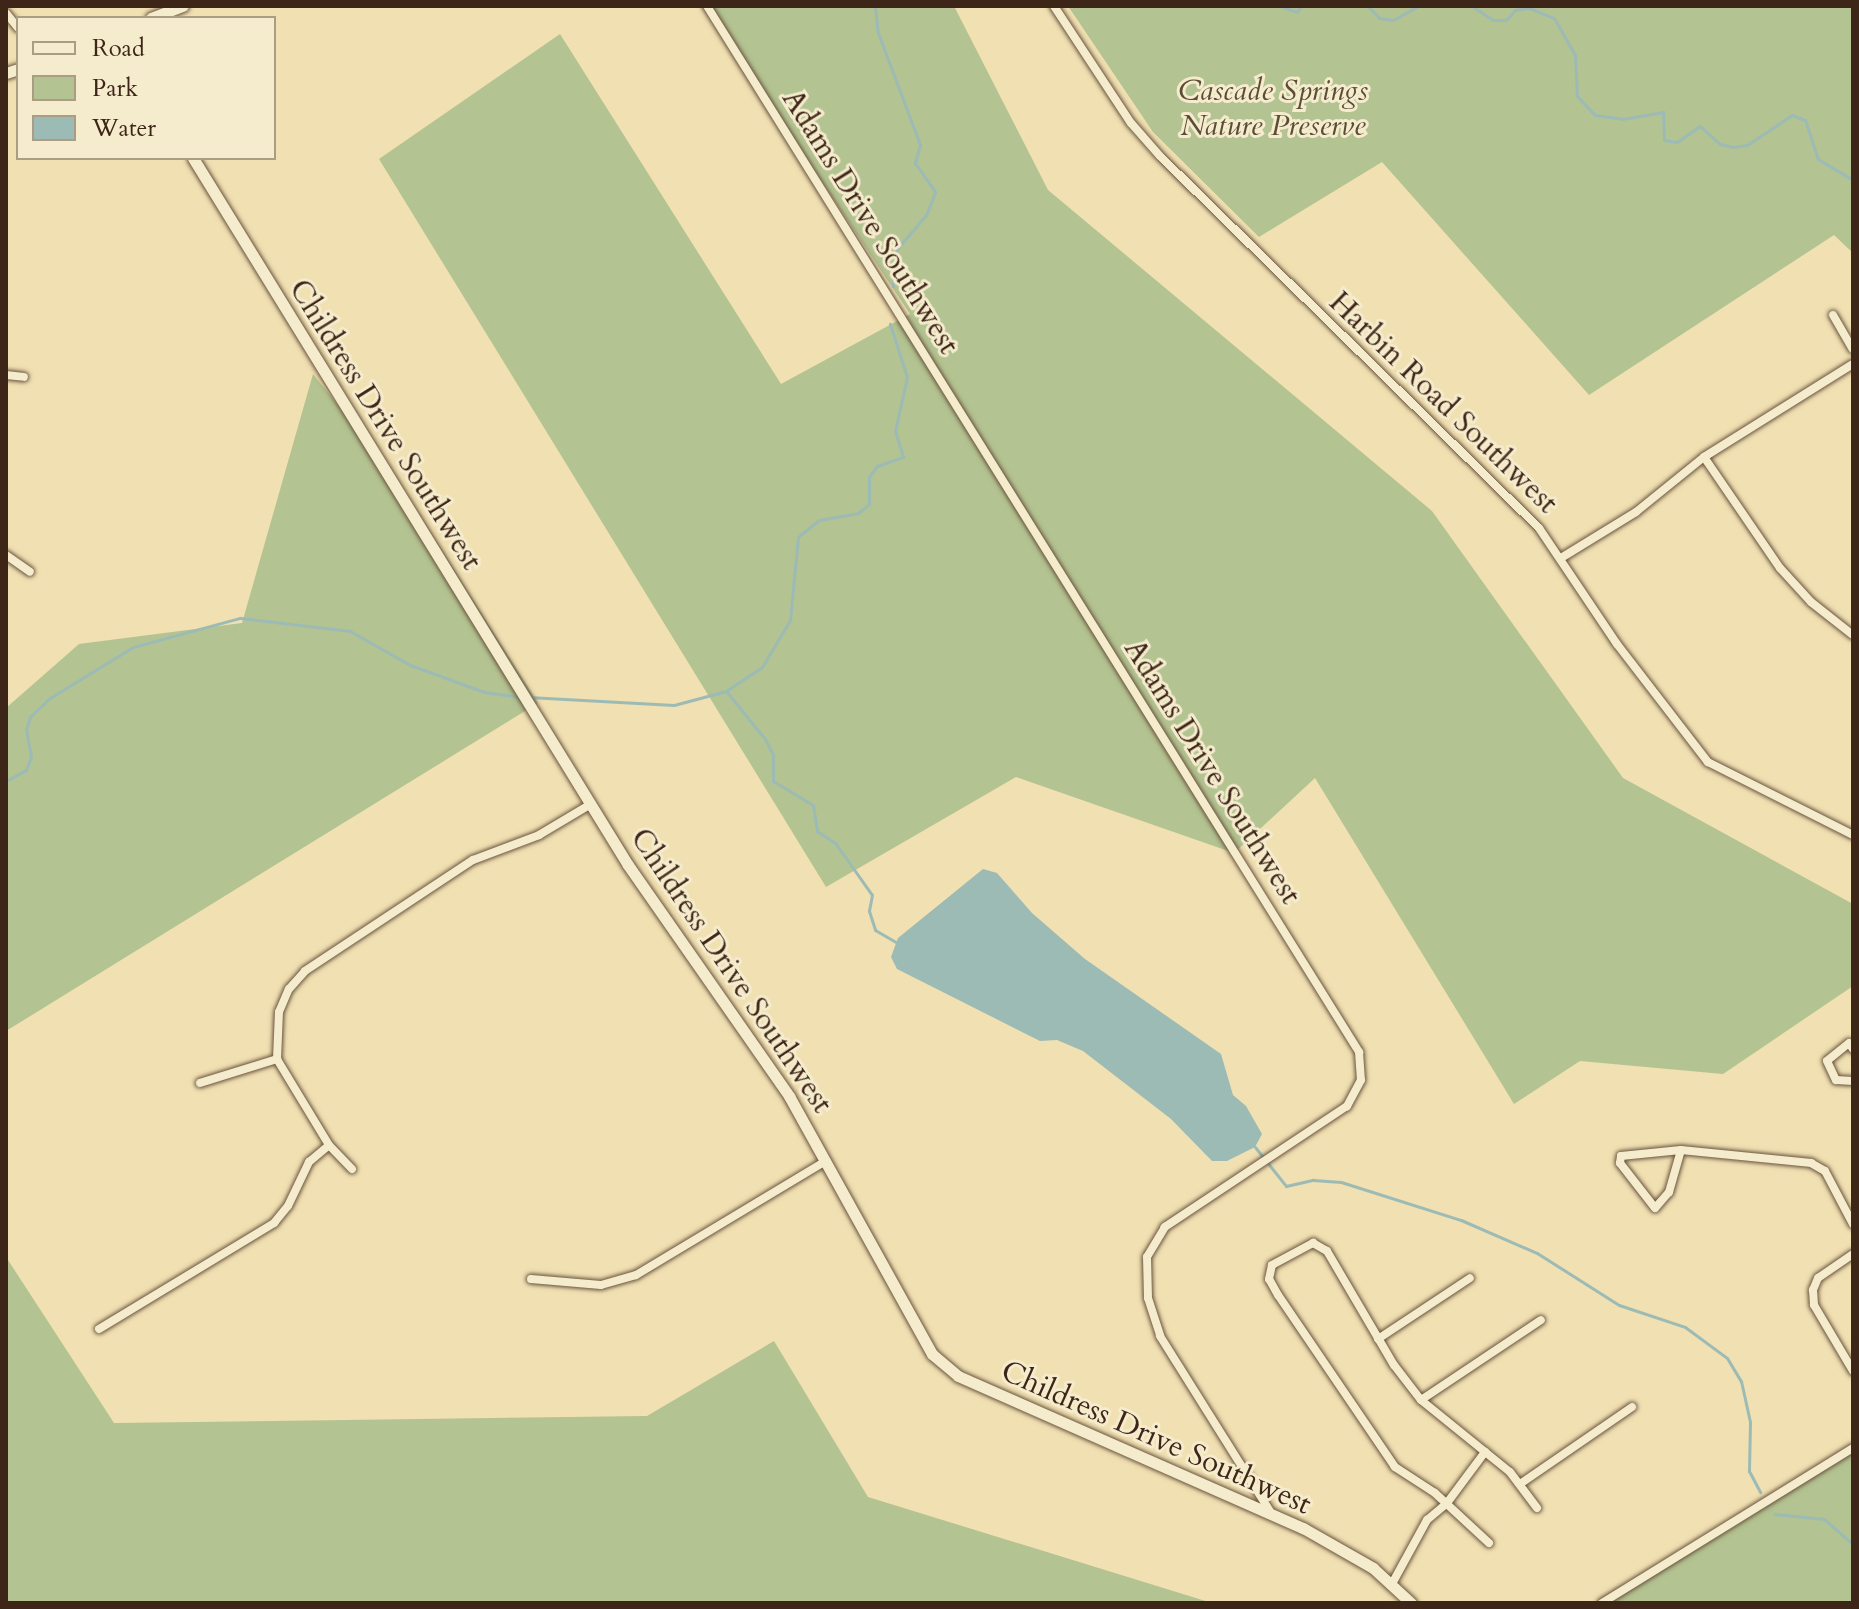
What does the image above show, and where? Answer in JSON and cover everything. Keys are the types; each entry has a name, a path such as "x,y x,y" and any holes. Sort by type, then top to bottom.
{"street":[{"path":"156,16 183,6"},
{"name":"Adams Drive Southwest","path":"707,6 1359,1052 1361,1080 1347,1106 1165,1227 1147,1257 1148,1298 1160,1336 1271,1513"},
{"name":"Harbin Road Southwest","path":"1054,6 1131,123 1160,156 1356,352 1515,500 1561,558 1617,644 1708,762 1853,835"},
{"name":"Childress Drive Southwest","path":"194,160 639,881 754,1041 826,1161 909,1316 945,1369 1271,1513 1393,1582 1411,1603"},
{"path":"1833,315 1853,349"},
{"path":"1561,558 1636,512 1704,457 1853,364"},
{"path":"6,375 24,377"},
{"path":"1704,457 1780,568 1811,602 1853,635"},
{"path":"6,555 30,572"},
{"path":"352,1169 329,1145 277,1059 279,1012 305,971 473,860 539,835 591,804"},
{"path":"1853,1049 1849,1043 1827,1061 1836,1080 1853,1081"},
{"path":"200,1083 277,1059"},
{"path":"99,1329 274,1223 288,1206 309,1162 329,1145"},
{"path":"1681,1150 1669,1192 1655,1208 1620,1163 1621,1156 1681,1150 1811,1163 1825,1171 1853,1224"},
{"path":"531,1279 601,1285 636,1275 826,1161"},
{"path":"1489,1543 1447,1503 1395,1467 1278,1295 1269,1279 1272,1265 1313,1243 1327,1251 1378,1339 1421,1400 1520,1484 1537,1508"},
{"path":"1853,1254 1818,1278 1813,1290 1814,1305 1853,1371"},
{"path":"1378,1339 1470,1278"},
{"path":"1421,1400 1541,1320"},
{"path":"1520,1484 1632,1407"},
{"path":"1602,1603 1853,1448"},
{"path":"1393,1582 1427,1520 1447,1503 1485,1452"}],"green space":[{"path":"705,6 954,6 1048,190 1432,511 1623,778 1853,904 1853,986 1723,1074 1580,1061 1514,1104 1315,778 1234,853 1016,777 826,887 379,159 560,34 781,384 910,314"},
{"name":"Cascade Springs Nature Preserve","path":"1068,6 1853,6 1853,253 1834,235 1589,395 1382,162 1259,237 1153,132"},
{"path":"313,374 397,479 538,703 6,1031 6,708 79,644 242,623"},
{"path":"6,1257 114,1423 647,1416 774,1341 868,1497 1212,1603 6,1603"},
{"path":"1853,1446 1853,1603 1593,1603"}],"water":[{"path":"983,869 997,873 1032,913 1085,959 1221,1054 1233,1095 1246,1106 1262,1134 1255,1147 1227,1161 1212,1161 1171,1119 1083,1051 1057,1040 1040,1041 897,969 891,957 898,938"}],"waterway":[{"path":"875,6 878,33 920,145 915,163 935,192 926,215 896,250 893,286"},
{"path":"1281,6 1297,12 1301,6"},
{"path":"1368,6 1379,18 1393,20 1418,6"},
{"path":"1472,6 1493,20 1506,20 1515,10 1529,8 1554,18 1575,55 1577,96 1595,115 1622,119 1663,112 1664,140 1677,142 1700,126 1720,144 1733,147 1747,145 1792,115 1805,120 1818,159 1853,180"},
{"path":"528,697 674,705 726,691 762,667 790,620 798,537 819,520 858,513 869,504 869,477 877,466 903,457 895,431 907,377 890,324"},
{"path":"6,781 26,770 31,757 26,730 30,717 50,698 133,647 240,618 350,631 410,665 484,692 521,697"},
{"path":"726,691 765,739 773,755 773,781 813,805 817,831 836,844 872,895 869,911 875,930 896,942"},
{"path":"1255,1147 1286,1186 1313,1180 1341,1182 1461,1220 1537,1253 1619,1305 1685,1327 1727,1358 1741,1381 1750,1422 1749,1471 1760,1492"},
{"path":"1774,1514 1824,1519 1853,1544"}]}
